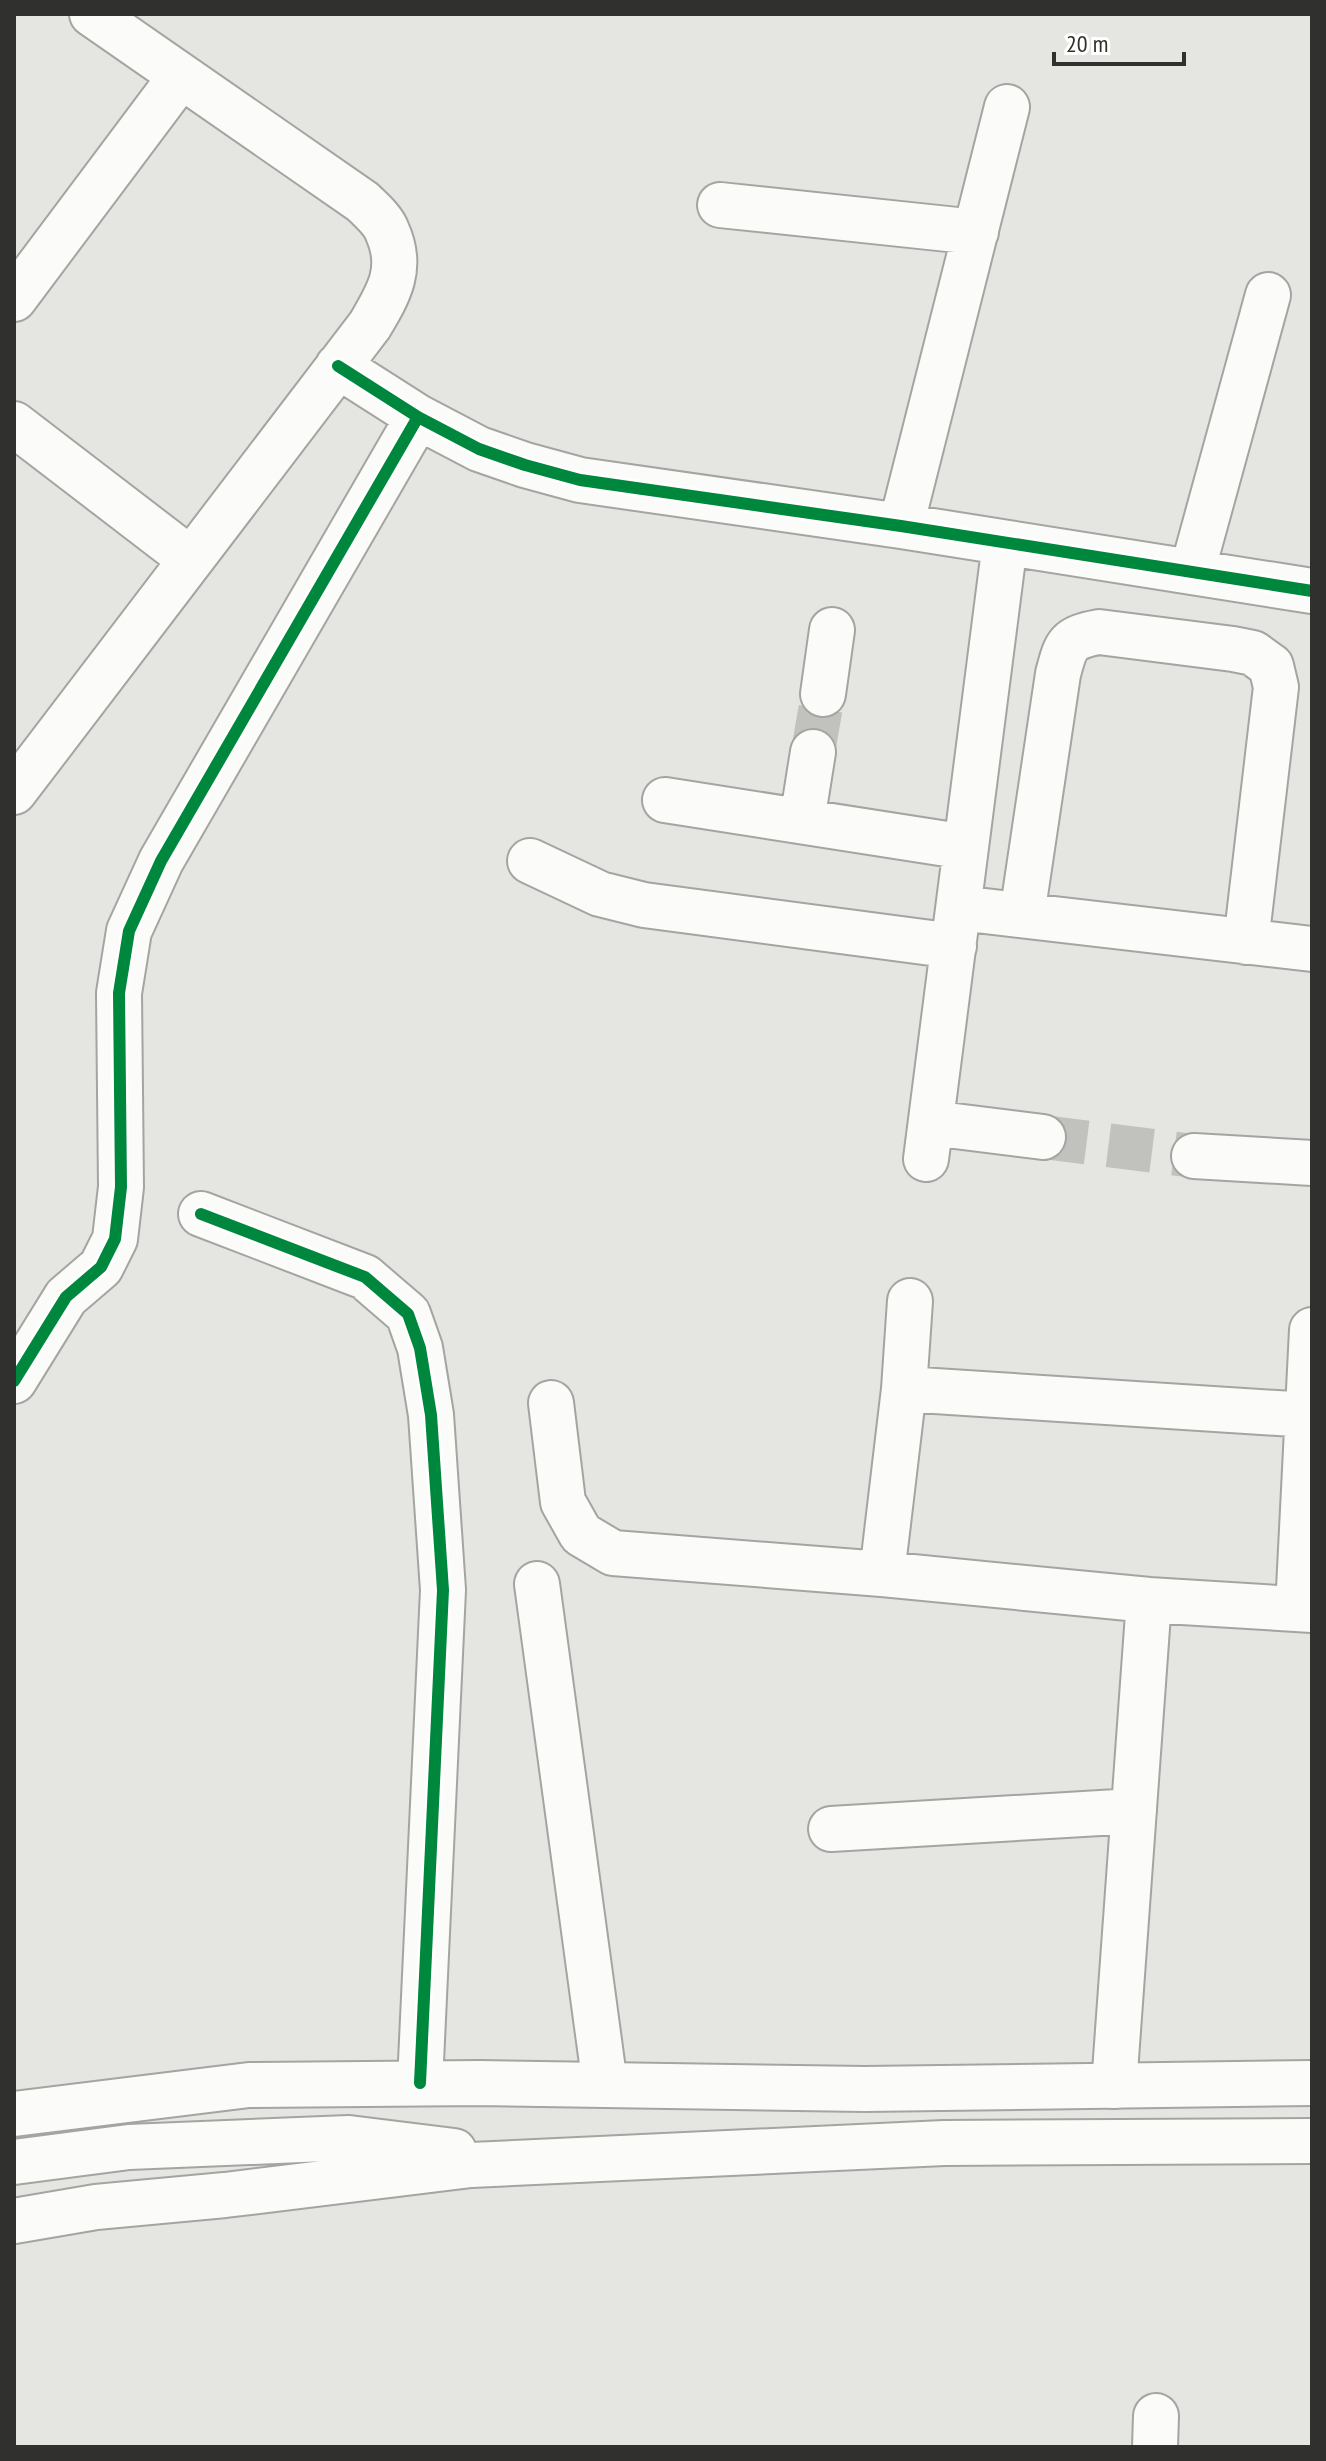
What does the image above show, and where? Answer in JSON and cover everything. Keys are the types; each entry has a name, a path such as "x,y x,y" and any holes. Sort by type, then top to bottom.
{"street":[{"path":"14,792 370,325 389,292 396,259 387,228 363,202 92,14"},
{"path":"14,299 181,76"},
{"path":"901,526 1007,107"},
{"path":"720,205 976,232"},
{"path":"1192,572 1268,295"},
{"path":"338,366 418,417 479,449 580,480 901,526 1312,591"},
{"path":"14,1381 66,1297 101,1267 115,1239 121,1187 119,993 129,931 161,861 418,417"},
{"path":"14,424 190,559"},
{"path":"1005,543 929,1141 1043,1137"},
{"path":"823,694 832,630"},
{"path":"1022,915 1064,650 1078,636 1099,632 1243,651 1253,653 1271,666 1276,687 1246,942"},
{"path":"802,821 813,752"},
{"path":"665,800 966,847"},
{"path":"530,861 600,894 644,905 956,927 1022,915 1312,949"},
{"path":"1194,1156 1312,1163"},
{"path":"201,1214 365,1277 408,1314 420,1348 431,1415 443,1590 420,2083"},
{"path":"882,1574 904,1389 910,1301"},
{"path":"551,1403 563,1502 581,1534 613,1553 882,1574 1149,1600 1305,1609 1312,1330"},
{"path":"904,1389 1308,1415"},
{"path":"537,1584 605,2085"},
{"path":"1114,2086 1149,1600"},
{"path":"831,1829 1134,1811"},
{"path":"14,2114 249,2085 420,2083 865,2089 1312,2083"},
{"path":"349,2138 535,2084"},
{"path":"14,2162 129,2147 349,2138 535,2162"},
{"path":"14,2221 96,2207 225,2195 471,2165 944,2143 1312,2141"}],"tunnel":[{"path":"813,752 823,694"},
{"path":"1043,1137 1194,1156"}],"cycle path":[{"path":"338,366 418,417 479,449 580,480 901,526 1312,591"},
{"path":"14,1381 66,1297 101,1267 115,1239 121,1187 119,993 129,931 161,861 418,417"},
{"path":"201,1214 365,1277 408,1314 420,1348 431,1415 443,1590 420,2083"}]}
